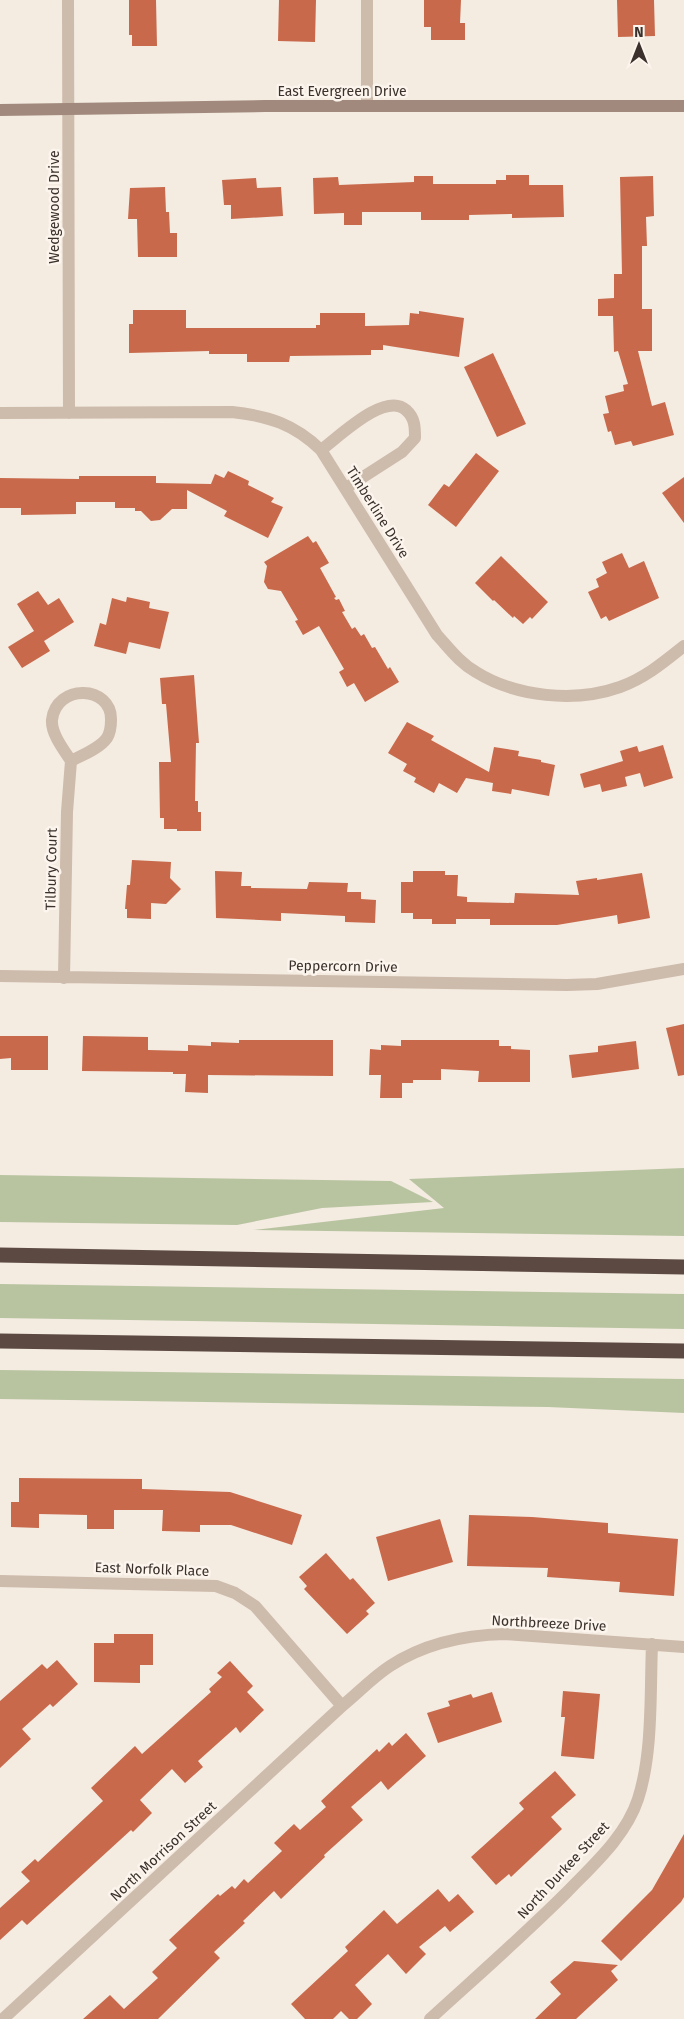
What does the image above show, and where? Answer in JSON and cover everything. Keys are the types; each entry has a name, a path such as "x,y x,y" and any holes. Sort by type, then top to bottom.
{"highway":[{"path":"0,1256 684,1267"},
{"path":"0,1341 684,1351"}],"street":[{"name":"Wedgewood Drive","path":"68,0 69,413"},
{"path":"367,0 367,106"},
{"name":"East Evergreen Drive","path":"0,110 265,106 684,106"},
{"path":"321,450 368,414 382,407 394,404 404,408 412,416 415,438 402,452 346,488"},
{"name":"Timberline Drive","path":"0,413 232,412 262,415 288,425 307,437 321,450 437,635 457,657 476,672 506,686 539,695 572,696 597,693 621,687 654,670 684,646"},
{"path":"81,692 95,695 106,703 111,713 111,726 107,738 96,748 71,762 56,736 52,720 57,706 67,696 81,692"},
{"name":"Tilbury Court","path":"64,978 67,812 71,762"},
{"name":"Peppercorn Drive","path":"0,976 567,985 597,984 684,969"},
{"name":"East Norfolk Place","path":"0,1580 216,1586 235,1593 255,1606 342,1706"},
{"name":"Northbreeze Drive","path":"342,1706 389,1666 415,1652 453,1639 476,1635 505,1634 684,1647"},
{"name":"North Durkee Street","path":"430,2019 531,1928 590,1868 619,1834 637,1801 645,1773 652,1644"},
{"name":"North Morrison Street","path":"4,2019 342,1706"}],"green space":[{"path":"684,1168 684,1236 253,1230 444,1208 409,1179"},
{"path":"0,1175 391,1181 433,1202 322,1208 237,1225 0,1222"},
{"path":"0,1284 684,1294 684,1329 0,1318"},
{"path":"0,1370 684,1379 684,1413 548,1407 0,1399"}],"building":[{"path":"129,0 156,0 157,46 132,46 132,35 129,35"},
{"path":"279,0 316,0 315,42 278,41"},
{"path":"424,0 461,0 460,23 465,23 465,40 431,40 431,27 424,27"},
{"path":"617,0 654,0 655,36 618,37"},
{"path":"506,175 529,175 529,185 563,185 564,217 512,218 512,214 469,215 469,220 421,220 421,212 362,212 362,225 344,225 344,213 314,214 313,178 338,177 339,185 414,182 414,176 433,176 433,184 496,184 496,180 506,180"},
{"path":"653,176 654,216 646,217 647,246 642,246 642,309 652,309 652,351 638,351 652,406 665,402 674,435 633,446 631,441 615,445 611,431 608,432 603,414 609,413 605,396 624,391 623,385 628,384 618,351 614,352 613,316 598,316 598,299 614,298 614,274 622,274 620,177"},
{"path":"256,178 257,188 281,187 283,216 231,219 231,205 224,205 222,180"},
{"path":"165,187 166,212 169,212 170,233 177,233 177,257 138,257 137,219 128,219 130,188"},
{"path":"133,310 186,310 186,328 316,328 316,325 320,325 320,313 365,313 365,326 409,325 410,313 419,314 419,311 464,318 459,357 383,345 383,350 371,350 371,355 290,356 289,362 247,362 247,354 209,354 209,351 129,353 129,324 133,324"},
{"path":"493,353 526,424 497,437 464,367"},
{"path":"476,453 499,471 456,527 428,505 444,484 449,487"},
{"path":"228,471 249,481 248,485 274,498 271,502 283,507 268,538 224,516 227,511 187,490 187,509 172,509 160,520 151,521 141,511 135,511 135,508 115,508 115,502 76,502 76,514 21,515 21,508 0,508 0,478 79,479 79,476 156,476 156,483 211,484 215,474 224,478"},
{"path":"684,477 684,523 662,493"},
{"path":"308,536 313,543 316,541 329,563 320,568 336,597 334,598 336,600 339,599 345,611 342,612 352,629 355,627 361,636 364,634 372,648 375,647 388,669 390,667 399,682 365,702 354,683 347,687 339,672 344,669 319,626 303,635 295,621 298,620 281,591 268,589 264,582 267,566 264,562"},
{"path":"622,553 629,568 644,561 659,598 609,621 606,616 601,619 588,592 599,587 596,579 607,573 602,562"},
{"path":"501,556 548,602 532,619 530,617 523,624 493,601 475,583"},
{"path":"38,591 48,605 59,598 74,622 44,641 50,651 22,668 8,647 34,631 17,604"},
{"path":"127,597 150,602 149,608 169,612 160,649 129,642 126,654 94,646 100,623 106,625 112,598 126,602"},
{"path":"194,675 199,743 196,743 195,801 198,801 198,812 201,812 201,831 177,831 177,829 164,829 164,818 160,818 159,762 171,762 166,704 162,704 160,678"},
{"path":"407,722 434,736 431,740 489,772 494,747 519,751 518,756 541,760 541,762 555,765 549,796 512,789 511,794 492,791 493,783 466,778 457,793 439,783 434,793 414,782 416,778 403,771 407,764 388,753"},
{"path":"663,745 673,778 644,787 640,773 625,777 627,786 602,792 600,784 584,788 580,774 623,761 620,751 637,746 639,752"},
{"path":"132,860 171,862 170,878 181,889 166,904 151,903 151,919 127,918 127,909 125,909 127,885 130,885"},
{"path":"215,871 242,872 241,886 251,886 251,888 307,889 309,882 348,883 347,892 361,892 361,899 376,900 375,923 345,922 345,916 281,913 281,921 216,918"},
{"path":"413,871 445,871 445,875 458,875 457,896 467,897 467,902 514,903 515,893 579,895 576,881 597,878 597,880 642,873 650,918 618,924 617,915 557,925 490,925 490,919 456,919 456,924 432,924 432,919 413,919 413,913 401,913 401,882 413,882"},
{"path":"684,1024 684,1075 678,1076 666,1028"},
{"path":"0,1036 48,1036 48,1070 11,1070 11,1058 0,1059"},
{"path":"83,1036 148,1037 148,1050 188,1051 188,1045 211,1046 211,1042 239,1043 239,1040 333,1040 333,1076 208,1075 208,1093 185,1092 186,1074 173,1074 173,1072 82,1071"},
{"path":"401,1040 499,1040 499,1046 511,1046 511,1049 530,1050 530,1082 478,1082 479,1071 441,1069 441,1080 413,1080 413,1083 402,1083 402,1098 380,1098 381,1075 369,1075 370,1049 381,1050 381,1045 401,1046"},
{"path":"636,1041 639,1069 572,1078 569,1055 598,1052 598,1046"},
{"path":"19,1478 142,1479 142,1489 230,1492 302,1515 292,1545 231,1525 200,1525 200,1532 162,1531 163,1510 114,1510 114,1529 87,1529 87,1515 39,1514 39,1528 11,1527 11,1502 19,1502"},
{"path":"469,1515 532,1517 608,1523 608,1533 678,1539 674,1596 619,1592 620,1582 547,1577 548,1568 467,1566"},
{"path":"440,1519 453,1562 388,1581 376,1537"},
{"path":"326,1553 350,1580 353,1578 375,1603 366,1611 369,1614 347,1634 304,1589 307,1586 299,1577"},
{"path":"114,1634 153,1634 153,1665 140,1665 140,1683 94,1682 94,1643 114,1643"},
{"path":"57,1660 78,1684 53,1707 50,1704 22,1729 31,1739 0,1768 0,1701 42,1664 47,1669"},
{"path":"230,1661 253,1686 247,1692 264,1710 240,1733 236,1727 198,1761 203,1767 185,1783 172,1769 140,1800 152,1813 133,1832 131,1830 27,1925 22,1920 0,1940 0,1908 30,1881 21,1872 35,1859 38,1862 103,1801 91,1788 135,1746 142,1754 211,1692 209,1689 222,1677 217,1673"},
{"path":"563,1691 600,1694 594,1759 561,1756 565,1717 561,1717"},
{"path":"492,1692 502,1722 438,1743 427,1713 450,1706 448,1701 471,1694 473,1698"},
{"path":"406,1733 426,1756 388,1790 381,1781 351,1807 363,1820 324,1855 325,1857 281,1899 274,1891 243,1921 245,1923 214,1952 220,1958 158,2019 83,2019 110,1995 124,2009 158,1978 152,1972 177,1948 169,1940 218,1894 220,1896 232,1886 235,1889 244,1879 248,1883 282,1851 274,1843 294,1824 300,1830 326,1807 321,1801 377,1749 379,1752 389,1742 392,1746"},
{"path":"555,1771 576,1795 551,1817 562,1829 511,1877 509,1874 496,1885 471,1857 524,1809 519,1803"},
{"path":"684,1834 684,1897 621,1961 601,1941 652,1890"},
{"path":"438,1889 449,1902 458,1894 474,1912 450,1932 445,1926 419,1947 426,1954 406,1974 388,1954 355,1985 372,2004 357,2019 349,2019 341,2011 333,2019 305,2019 291,2004 348,1951 345,1947 384,1910 397,1924"},
{"path":"574,1961 618,1965 611,1971 618,1980 576,2019 535,2019 561,1994 550,1982"}]}
